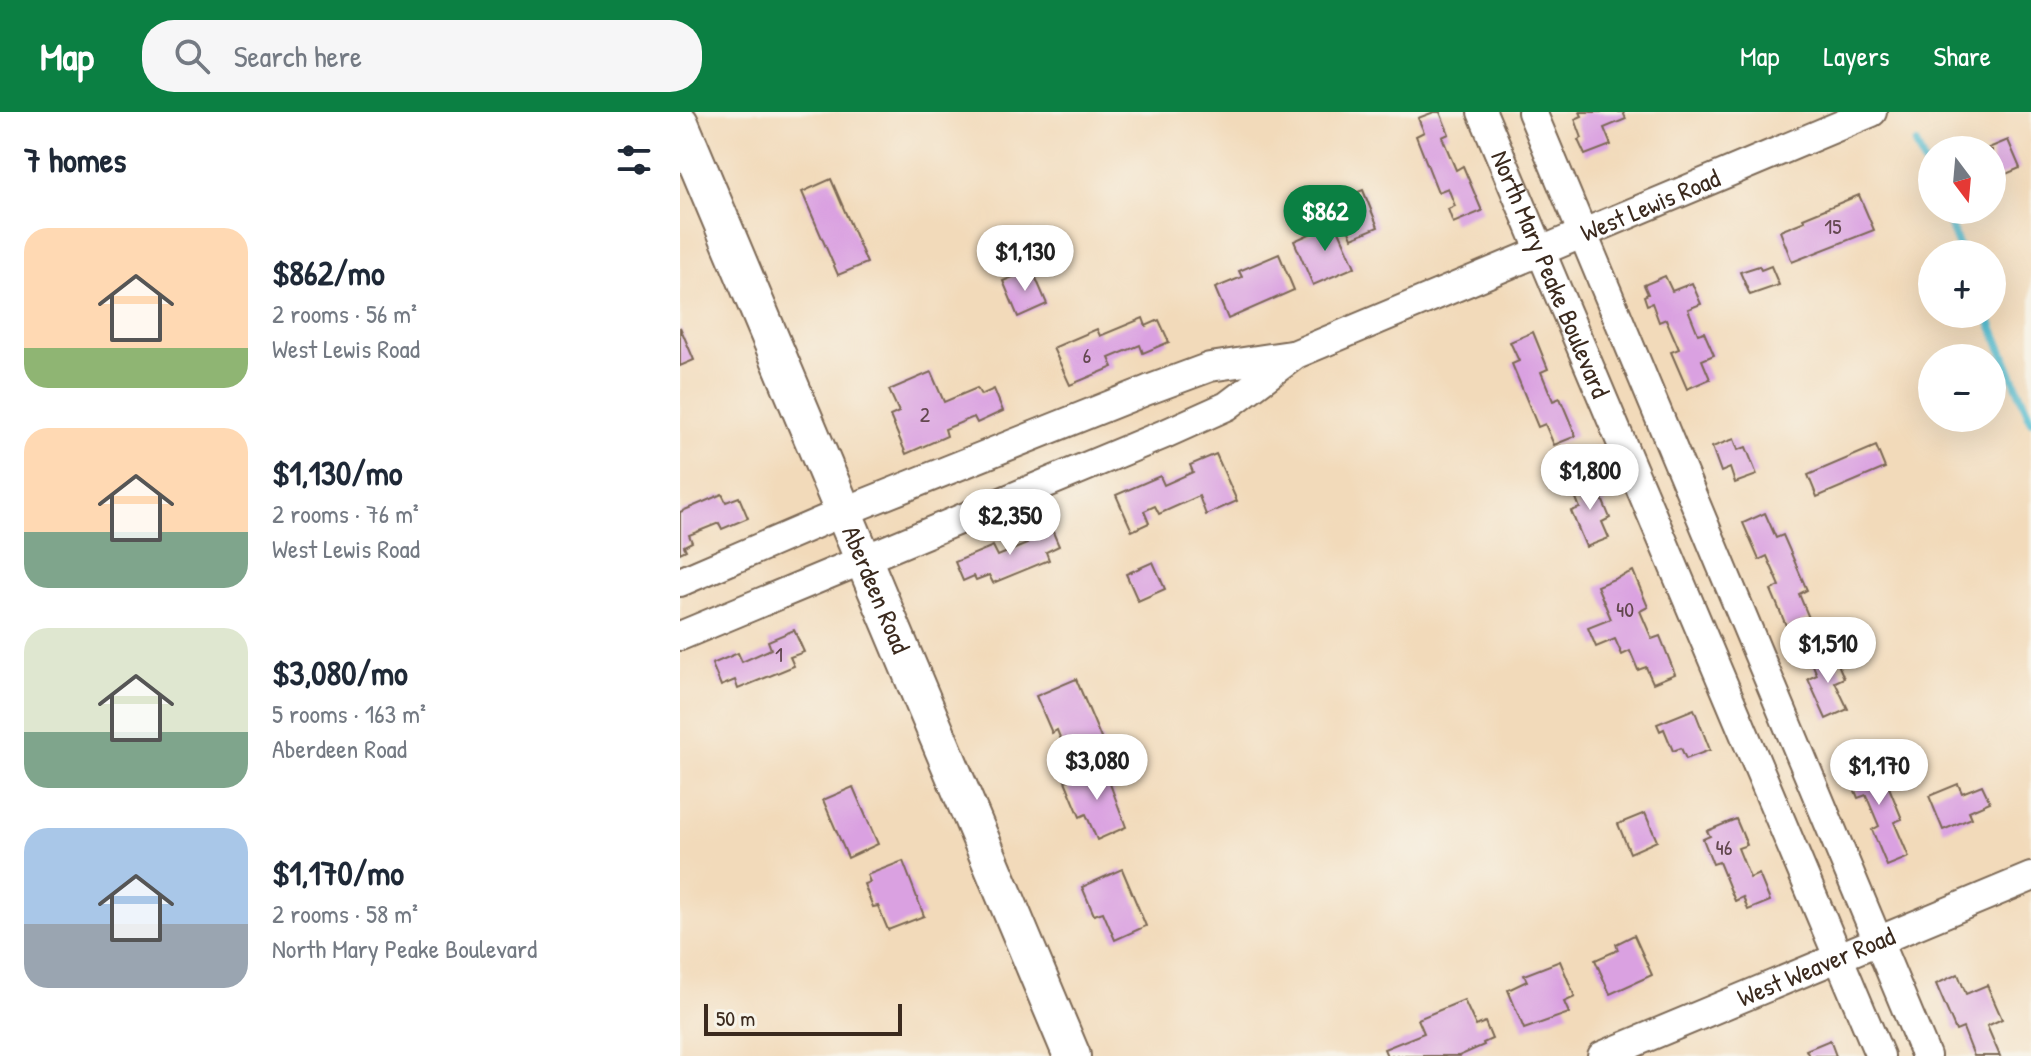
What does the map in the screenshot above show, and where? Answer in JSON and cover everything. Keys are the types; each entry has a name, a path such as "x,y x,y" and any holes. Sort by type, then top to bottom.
{"main road":[{"name":"Aberdeen Road","path":"680,123 1072,1056"}],"street":[{"name":"North Mary Peake Boulevard","path":"1482,112 1880,1056"},
{"name":"North Mary Peake Boulevard","path":"1532,112 1926,1056"},
{"name":"West Lewis Road","path":"680,582 843,512 1210,367 1296,354 1872,112"},
{"name":"West Lewis Road","path":"680,636 1227,406 1296,354"},
{"name":"West Weaver Road","path":"1602,1056 2031,877"}],"building":[{"path":"1440,112 1449,134 1442,137 1456,170 1463,166 1482,211 1453,223 1448,209 1455,206 1448,188 1438,192 1416,136 1424,132 1418,118"},
{"path":"1580,112 1623,112 1626,119 1604,128 1611,145 1585,155 1578,140 1582,138 1575,119 1582,116"},
{"path":"2006,141 2020,168 2006,174"},
{"path":"831,179 867,263 838,275 802,192"},
{"path":"1363,190 1378,227 1352,238 1337,200"},
{"path":"1859,195 1874,230 1792,262 1780,231"},
{"path":"1333,217 1355,267 1313,285 1294,241 1323,228 1320,222"},
{"path":"1279,254 1294,290 1228,319 1215,288 1242,277 1239,271"},
{"path":"1759,266 1761,270 1771,266 1779,285 1750,295 1740,272"},
{"path":"1032,269 1047,304 1018,317 1003,281"},
{"path":"1665,276 1672,291 1692,283 1701,304 1688,309 1698,334 1704,332 1714,355 1702,360 1710,379 1687,389 1671,352 1679,349 1666,319 1659,322 1652,303 1647,305 1644,296 1648,294 1644,285"},
{"path":"1143,318 1146,326 1159,320 1169,342 1143,353 1140,345 1109,358 1113,367 1070,385 1053,348 1097,329 1100,336"},
{"path":"680,327 694,360 680,366"},
{"path":"1533,332 1548,369 1541,372 1553,401 1560,398 1576,436 1554,445 1545,424 1538,427 1512,364 1519,361 1510,342"},
{"path":"931,372 944,402 977,388 981,395 994,389 1003,411 977,423 974,417 945,429 947,436 906,454 890,416 899,412 889,390"},
{"path":"1734,439 1738,450 1746,447 1757,475 1735,483 1730,468 1721,472 1712,447"},
{"path":"1876,446 1885,468 1817,497 1808,475"},
{"path":"1216,454 1237,501 1206,515 1199,496 1159,514 1155,506 1144,511 1149,523 1132,531 1116,495 1160,476 1164,485 1193,472 1190,465"},
{"path":"1593,477 1610,518 1602,522 1609,538 1586,547 1571,511 1580,508 1571,486"},
{"path":"722,494 726,502 739,497 748,518 722,529 719,523 689,535 692,542 684,546 686,550 680,553 680,512"},
{"path":"1765,513 1776,538 1783,535 1807,590 1799,594 1809,618 1787,628 1771,590 1780,586 1767,556 1759,560 1743,523"},
{"path":"1049,523 1059,546 1046,552 1049,560 993,583 989,575 963,581 955,562 993,546 998,556 1027,544 1023,534"},
{"path":"1153,562 1165,589 1138,601 1126,574"},
{"path":"1633,571 1648,607 1640,611 1652,639 1660,636 1675,674 1653,683 1646,667 1638,670 1630,651 1622,655 1615,639 1596,647 1588,628 1611,619 1597,586"},
{"path":"794,630 804,652 790,657 794,666 738,689 735,680 721,686 712,664 738,653 742,662 771,649 768,641"},
{"path":"1832,650 1844,678 1835,682 1848,709 1826,719 1808,679 1817,675 1811,660"},
{"path":"1076,679 1103,743 1068,757 1057,730 1052,733 1036,696"},
{"path":"1694,709 1710,750 1686,759 1681,748 1673,751 1664,729 1660,731 1657,724"},
{"path":"1866,753 1875,773 1882,770 1902,819 1894,822 1909,857 1887,866 1872,830 1879,826 1866,795 1858,798 1843,762"},
{"path":"1103,765 1126,827 1097,840 1086,814 1080,817 1065,781"},
{"path":"1958,784 1962,793 1982,785 1990,802 1969,811 1972,818 1943,830 1929,796"},
{"path":"853,787 878,844 848,858 823,800"},
{"path":"1645,813 1657,841 1630,853 1618,824"},
{"path":"1736,819 1747,845 1738,848 1750,878 1759,874 1770,901 1748,910 1743,897 1735,901 1719,862 1713,864 1703,839 1710,836 1707,831"},
{"path":"903,861 924,916 888,930 878,906 873,907 864,884 870,882 867,875"},
{"path":"1122,869 1146,926 1115,940 1103,912 1094,915 1082,887"},
{"path":"1634,935 1652,975 1610,994 1595,960 1618,950 1616,944"},
{"path":"1560,961 1575,997 1564,1002 1569,1013 1524,1029 1508,990 1527,981 1524,975"},
{"path":"1958,974 1966,994 1987,985 2002,1019 1987,1026 2000,1056 1974,1056 1963,1028 1956,1031 1936,984"},
{"path":"1464,1000 1476,1026 1485,1022 1492,1039 1484,1045 1459,1056 1387,1056 1384,1049 1424,1033 1418,1019"},
{"path":"1830,1040 1836,1056 1809,1056 1806,1050"}],"waterway":[{"path":"1916,144 1918,149"},
{"path":"1950,224 1956,240"},
{"path":"1993,328 2031,421"}]}
